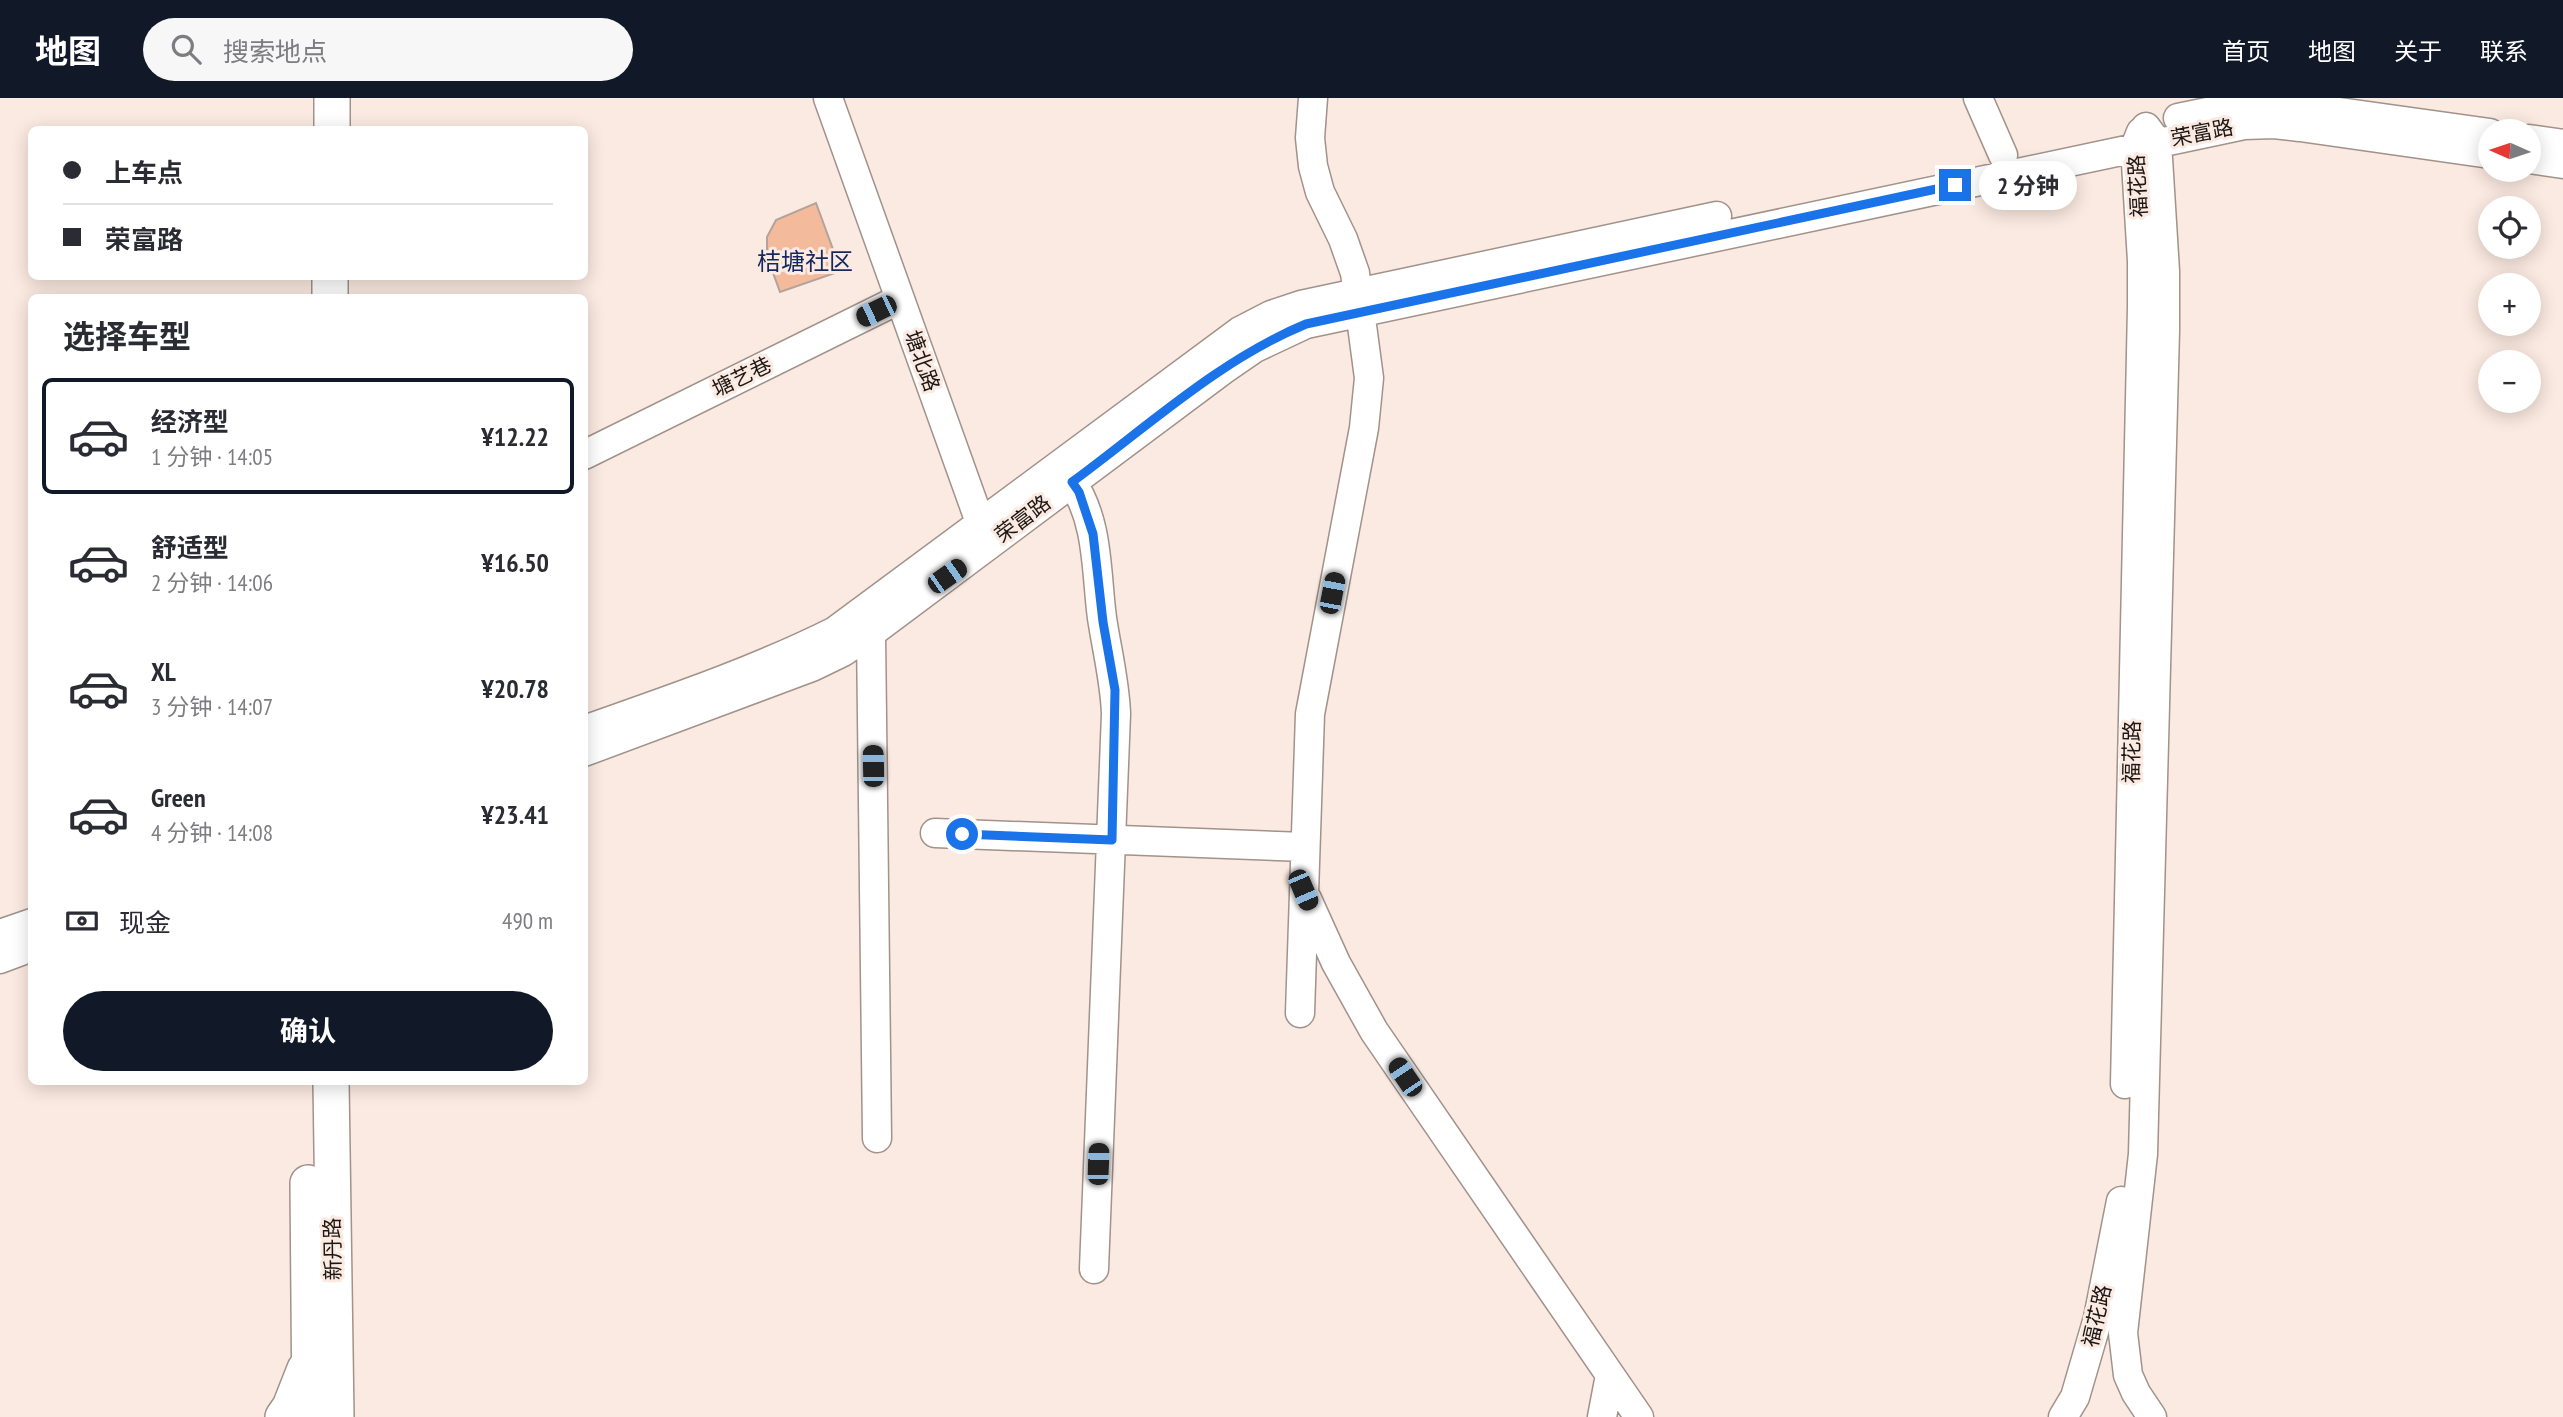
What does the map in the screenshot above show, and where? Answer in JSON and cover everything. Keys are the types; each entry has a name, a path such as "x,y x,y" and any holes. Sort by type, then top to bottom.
{"main road":[{"path":"308,126 309,98"},
{"path":"332,98 332,126"},
{"name":"新丹路","path":"307,1085 322,1337 336,1417"},
{"name":"新丹路","path":"310,1417 322,1337 331,1085"},
{"path":"283,1417 301,1382 307,1362 322,1337"},
{"path":"322,1337 363,1417"}],"street":[{"name":"塘北路","path":"828,98 985,535"},
{"path":"1300,1013 1310,715 1367,403 1369,378 1350,259 1320,192 1313,166 1310,138 1313,98"},
{"path":"1978,98 2003,155"},
{"name":"荣富路","path":"588,751 812,667 843,652 871,633 985,535 1240,331 1271,315 1301,305 1359,303 2146,138 2241,105 2274,103 2478,131"},
{"name":"荣富路","path":"588,729 676,698 803,648 835,631 1072,482 1255,348 1359,303 2003,155 2244,125 2274,124 2478,152"},
{"name":"福花路","path":"2063,1417 2075,1397 2098,1318 2120,1208 2125,1156 2146,138"},
{"name":"福花路","path":"2146,138 2165,271 2165,331 2144,1126 2123,1333 2128,1375 2152,1417"},
{"path":"2541,141 2563,144"},
{"path":"2541,161 2563,164"},
{"name":"塘艺巷","path":"588,453 900,299"},
{"path":"1072,482 1079,492 1093,534 1103,622 1115,690 1112,840 1094,1269"},
{"path":"871,633 877,1138"},
{"path":"935,833 1305,847"},
{"path":"1303,890 1336,963 1374,1031 1639,1417"},
{"path":"0,934 28,924"},
{"path":"0,959 28,948"},
{"path":"1602,1417 1610,1375"}],"building":[{"path":"816,203 841,271 780,292 767,256 767,237 776,220"}],"district":[{"name":"桔塘社区","path":"805,262"}],"route":[{"path":"962,834 1112,840 1115,690 1103,622 1093,534 1079,492 1072,482 1255,348 1306,324 1955,185"}]}
